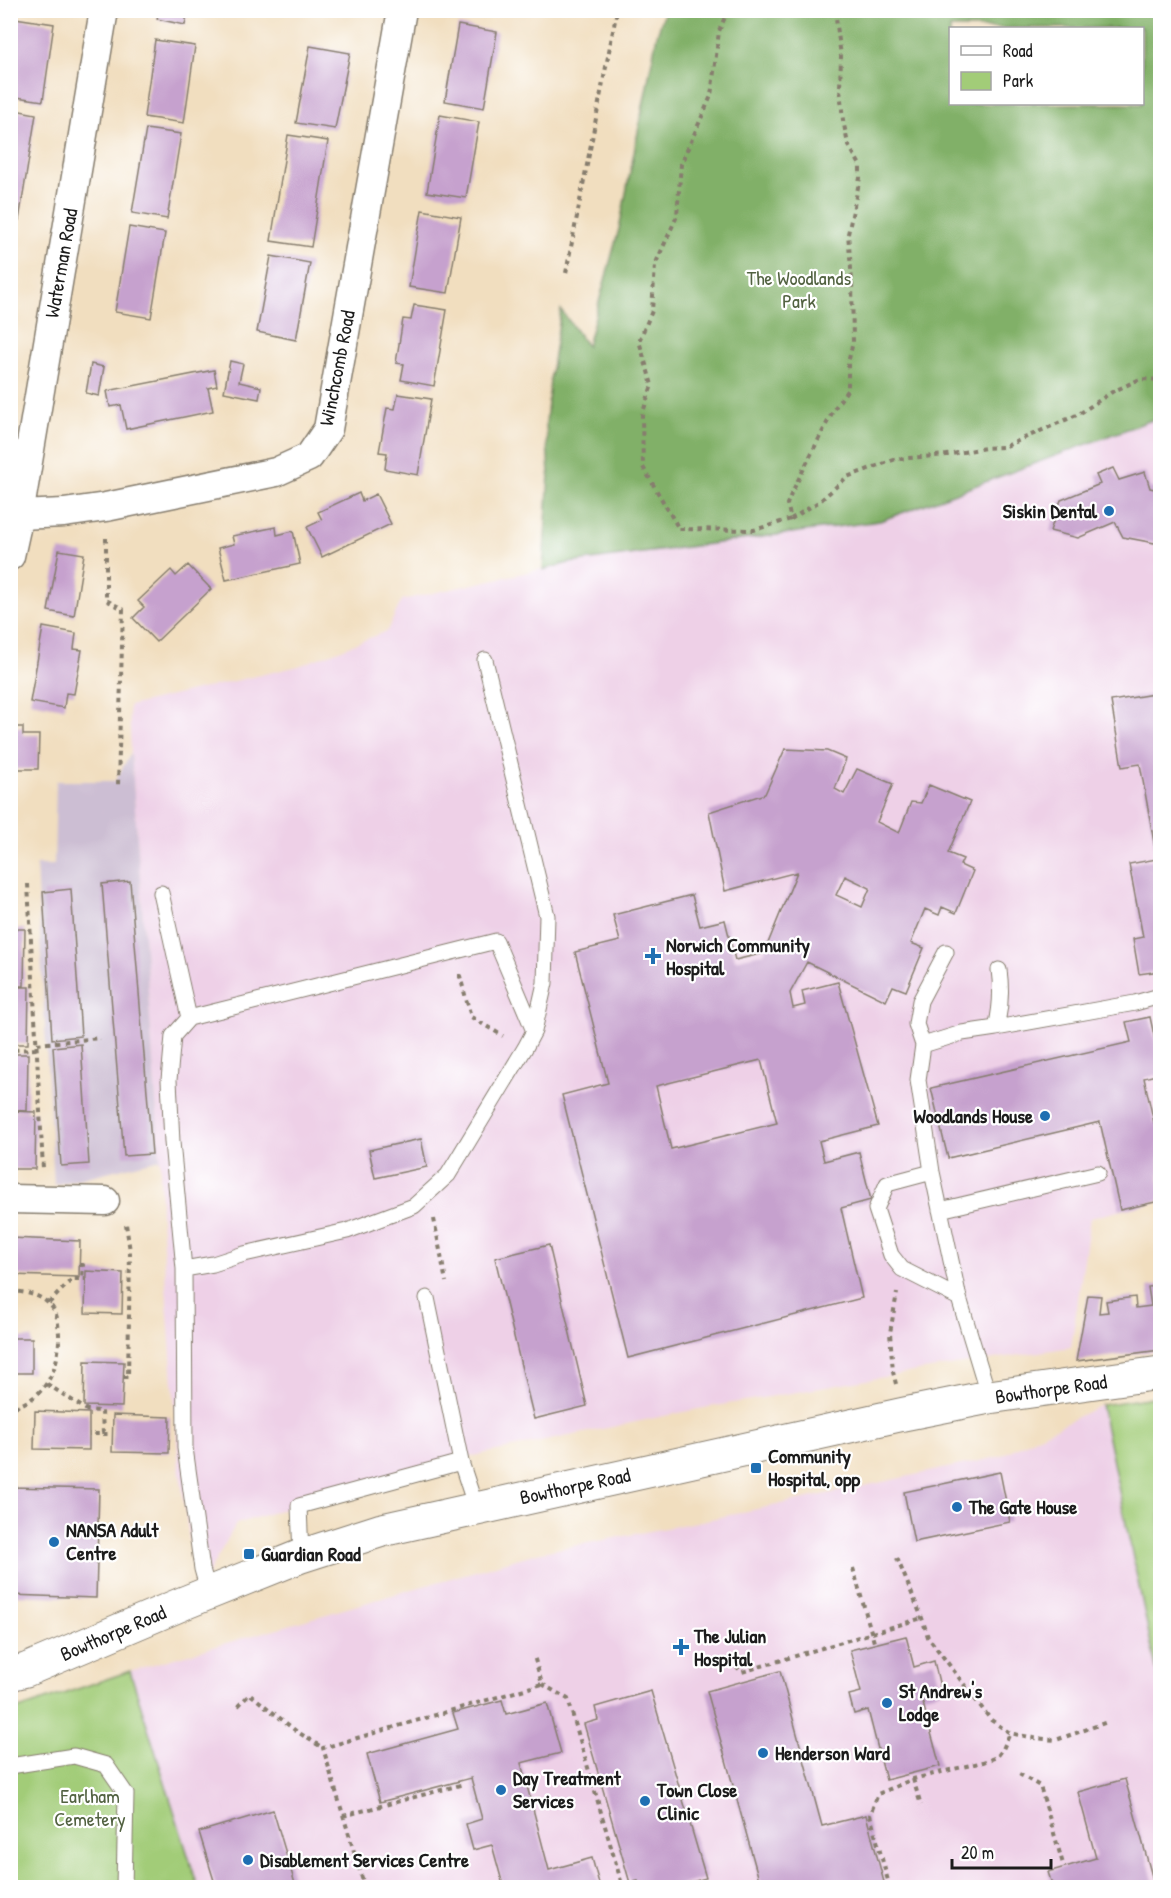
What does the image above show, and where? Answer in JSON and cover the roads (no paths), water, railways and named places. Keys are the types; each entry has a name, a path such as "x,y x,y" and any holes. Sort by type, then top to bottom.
{"street":[{"name":"Waterman Road","path":"19,515 104,10"},
{"name":"Winchcomb Road","path":"19,515 64,513 106,507 276,472 309,457 328,429 402,10"},
{"path":"10,556 19,515"},
{"path":"10,1198 105,1201"},
{"name":"Bowthorpe Road","path":"10,1674 26,1670 301,1556 382,1530 904,1414 989,1397 1161,1373"}],"lane":[{"path":"184,1269 347,1231 414,1206 448,1175 534,1031 546,983 547,916 485,660"},
{"path":"161,893 189,1018"},
{"path":"209,1594 202,1569 185,1448 184,1269 172,1142 169,1080 173,1036 189,1018 496,941 534,1031"},
{"path":"946,952 920,1001 916,1024 923,1045 918,1080 932,1172 959,1298 989,1397"},
{"path":"996,1028 1001,1009 1002,992 999,970"},
{"path":"923,1045 962,1033 1135,1003 1161,996"},
{"path":"932,1172 887,1184 876,1209 891,1255 902,1269 959,1298"},
{"path":"940,1210 1098,1173"},
{"path":"427,1298 461,1461 476,1508"},
{"path":"301,1556 299,1506 461,1461"},
{"path":"10,1767 74,1756 106,1765 126,1794 124,1887"}],"place":[{"name":"Siskin Dental","path":"1109,511"},
{"name":"Norwich Community Hospital","path":"653,956"},
{"name":"Woodlands House","path":"1045,1116"},
{"name":"Community Hospital, opp","path":"756,1468"},
{"name":"The Gate House","path":"957,1507"},
{"name":"NANSA Adult Centre","path":"54,1542"},
{"name":"Guardian Road","path":"249,1554"},
{"name":"The Julian Hospital","path":"681,1647"},
{"name":"St Andrew's Lodge","path":"887,1703"},
{"name":"Henderson Ward","path":"763,1753"},
{"name":"Day Treatment Services","path":"501,1790"},
{"name":"Town Close Clinic","path":"645,1801"},
{"name":"Disablement Services Centre","path":"248,1860"}],"park label":[{"name":"The Woodlands Park","path":"799,290"},
{"name":"Earlham Cemetery","path":"90,1808"}]}
